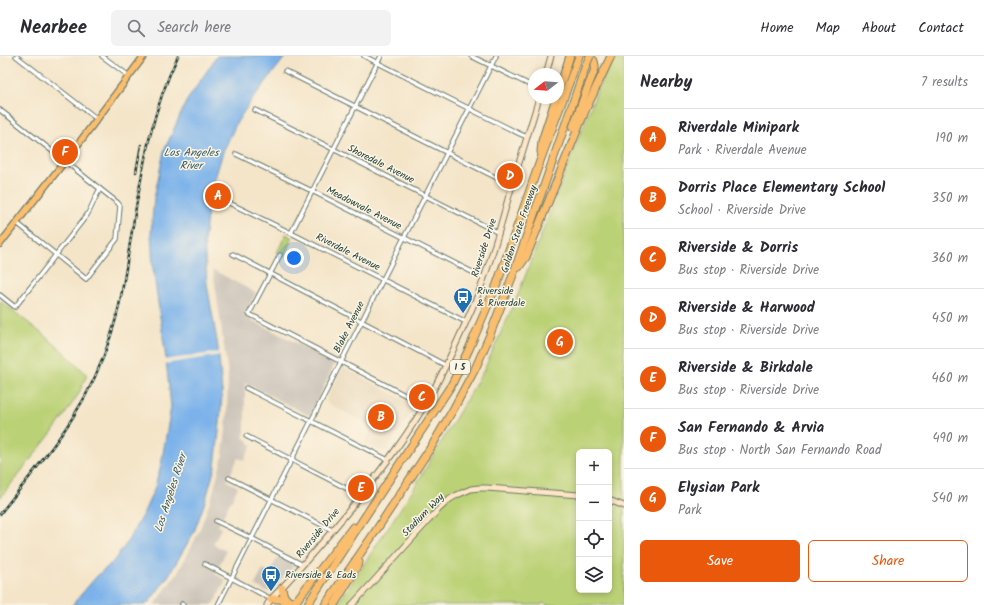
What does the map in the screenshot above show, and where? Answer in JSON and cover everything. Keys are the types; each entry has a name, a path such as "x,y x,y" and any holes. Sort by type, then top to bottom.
{"highway":[{"path":"564,74 570,56"},
{"path":"558,176 562,159 595,69 594,60 589,56"},
{"name":"Golden State Freeway","path":"325,605 433,444 476,367 513,275 589,56"},
{"path":"513,275 526,257 585,111 611,56"},
{"name":"Golden State Freeway","path":"307,605 452,384 497,284 578,58"},
{"path":"539,164 542,141 554,104"},
{"path":"269,602 278,599 286,603 293,602 298,599 381,492"},
{"path":"334,605 350,579 371,538"},
{"path":"282,588 286,599 293,602"},
{"path":"269,602 278,605"}],"main road":[{"path":"0,244 65,162 144,56"},
{"path":"548,68 551,56"},
{"name":"Riverside Drive","path":"269,602 303,565 361,496 388,460 435,387 466,322 484,278 537,104"},
{"name":"Stadium Way","path":"352,605 438,510 457,495 471,489 487,488 576,495"},
{"path":"612,501 624,506"}],"street":[{"path":"16,56 97,119"},
{"path":"102,56 129,76"},
{"path":"364,56 527,137"},
{"path":"291,232 381,56"},
{"path":"471,56 528,84"},
{"name":"Blake Avenue","path":"218,605 496,56"},
{"path":"285,70 512,185"},
{"path":"0,110 120,206 117,239 86,279 16,223"},
{"name":"Shoredale Avenue","path":"255,110 499,233"},
{"name":"Meadowvale Avenue","path":"236,154 484,278"},
{"path":"0,295 15,306 87,215 91,209 94,198 100,189"},
{"name":"Riverdale Avenue","path":"221,199 291,232 466,322"},
{"path":"233,254 445,365"},
{"path":"280,255 249,314 424,405"},
{"path":"246,388 388,460"},
{"path":"246,436 361,496"},
{"path":"229,478 332,530"},
{"path":"216,521 303,565"},
{"path":"205,564 231,578 269,602"}],"shaded area":[{"path":"213,270 256,293 244,316 335,363 310,416 228,374"},
{"path":"342,367 414,405 415,407 386,451 383,452 365,443 372,427 326,402"},
{"path":"228,374 245,383 245,431 243,438 249,441 252,445 244,460 238,458 227,481 238,487 218,526 221,528 213,544 226,551 215,574 226,580 213,605 154,605 178,572 191,548 200,529 212,496 222,459 226,431"},
{"path":"278,557 292,564 293,567 269,591 265,591 255,585 263,569 270,573"}],"green space":[{"path":"614,56 624,56 624,605 546,605 544,603 541,605 337,605 414,488 484,370 517,297 597,91"},
{"path":"286,234 292,238 284,257 277,253"},
{"path":"0,301 56,345 87,375 78,395 57,426 0,498"}],"water":[{"name":"Los Angeles River","path":"217,56 286,56 251,101 237,122 223,152 209,201 204,242 207,284 218,347 222,392 215,467 206,499 194,532 169,575 146,605 72,605 97,576 113,562 126,544 143,514 154,490 161,465 171,407 165,351 153,268 151,233 154,198 164,151 186,102"}],"pier":[{"path":"220,352 221,355 164,364 164,360"}],"railway":[{"path":"0,514 65,430 95,378 104,357 120,301 147,148 160,101 178,56"},
{"path":"136,172 141,145"}],"place":[{"name":"San Fernando & Arvia","path":"65,152"},
{"name":"Riverside & Harwood","path":"510,176"},
{"name":"Riverdale Minipark","path":"218,196"},
{"name":"Riverside & Riverdale","path":"463,314"},
{"name":"Elysian Park","path":"560,342"},
{"name":"Riverside & Dorris","path":"422,397"},
{"name":"Dorris Place Elementary School","path":"381,417"},
{"name":"Riverside & Birkdale","path":"361,488"},
{"name":"Riverside & Eads","path":"271,592"}]}
